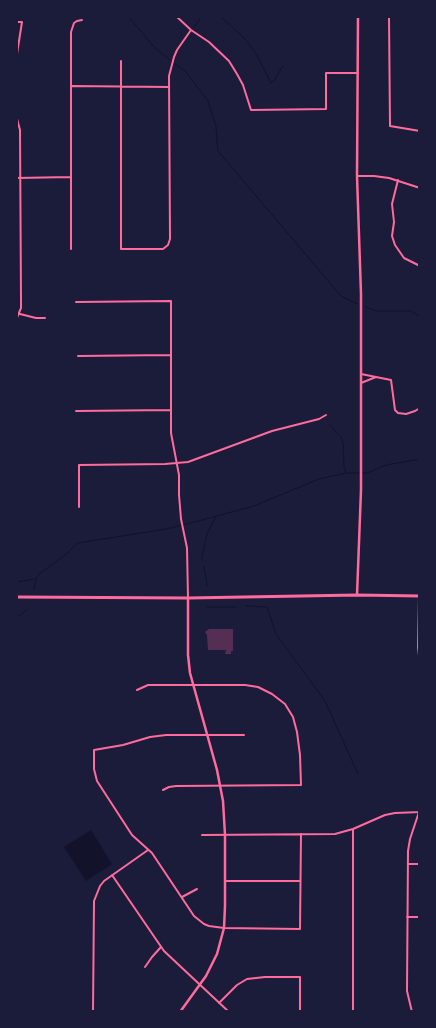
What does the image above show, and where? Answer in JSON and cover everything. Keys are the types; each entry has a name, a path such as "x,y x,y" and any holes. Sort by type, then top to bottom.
{"main road":[{"path":"16,597 419,596"}],"street":[{"path":"176,16 191,30 209,42 229,61 243,85 251,110 326,109 326,74 358,73"},
{"path":"357,595 361,518 361,294 357,176 358,16"},
{"path":"389,16 390,126 420,131"},
{"path":"71,249 70,32 74,23 82,20"},
{"path":"16,22 22,22 16,60"},
{"path":"121,62 120,249 160,249 168,245 170,239 169,76 174,57 191,30"},
{"path":"71,86 170,87"},
{"path":"16,115 20,130 21,178 21,308 16,320"},
{"path":"16,144 20,145"},
{"path":"357,176 374,176 398,180 420,188"},
{"path":"16,178 71,177"},
{"path":"398,180 392,204 394,222 392,236 395,245 404,258 420,266"},
{"path":"76,302 171,302 171,433 178,463 178,495 187,548 188,661 220,785 225,835 224,928 217,954 206,976 180,1012"},
{"path":"18,314 45,318"},
{"path":"78,356 171,356"},
{"path":"361,374 389,378 392,381 396,412 406,414 416,412 420,408"},
{"path":"361,383 376,377"},
{"path":"76,411 171,410"},
{"path":"79,507 79,465 188,462 272,432 319,419 326,415"},
{"path":"419,596 418,647 420,665"},
{"path":"137,690 148,685 251,685 265,690 285,704 297,732 301,785 176,786 163,790"},
{"path":"244,735 166,735 94,750 94,769 97,781 132,835 160,863 194,916 209,926 224,928 300,929 301,834"},
{"path":"412,1012 407,991 408,851 420,804"},
{"path":"202,835 335,834 353,829 385,815 419,812"},
{"path":"353,829 353,1012"},
{"path":"93,1012 94,901 104,881 149,850"},
{"path":"408,864 420,864"},
{"path":"112,875 161,947 228,1012"},
{"path":"225,881 300,881"},
{"path":"182,898 197,889"},
{"path":"407,917 420,917"},
{"path":"145,967 161,947"},
{"path":"219,1003 237,985 247,979 300,977 300,1012"}],"shaded area":[{"path":"91,830 112,864 86,881 64,847"}],"building":[{"path":"209,629 233,629 233,651 231,651 231,654 225,654 226,650 208,650 205,632"}],"waterway":[{"path":"128,16 155,48 170,60"},
{"path":"194,27 202,16"},
{"path":"220,16 253,49 271,83 283,66"},
{"path":"175,64 185,71 208,101 216,126 218,151 341,296 357,304"},
{"path":"366,307 376,311 411,311 420,317"},
{"path":"329,424 341,437 346,473"},
{"path":"16,582 36,579 39,574 78,543 166,529 254,506 319,479 346,473 367,473 386,465 420,459"},
{"path":"202,560 206,538 216,516"},
{"path":"204,567 207,585"},
{"path":"34,589 36,580"},
{"path":"246,606 267,607 276,634 325,701 358,774"},
{"path":"207,607 236,607"},
{"path":"16,615 20,616 27,609"}]}
